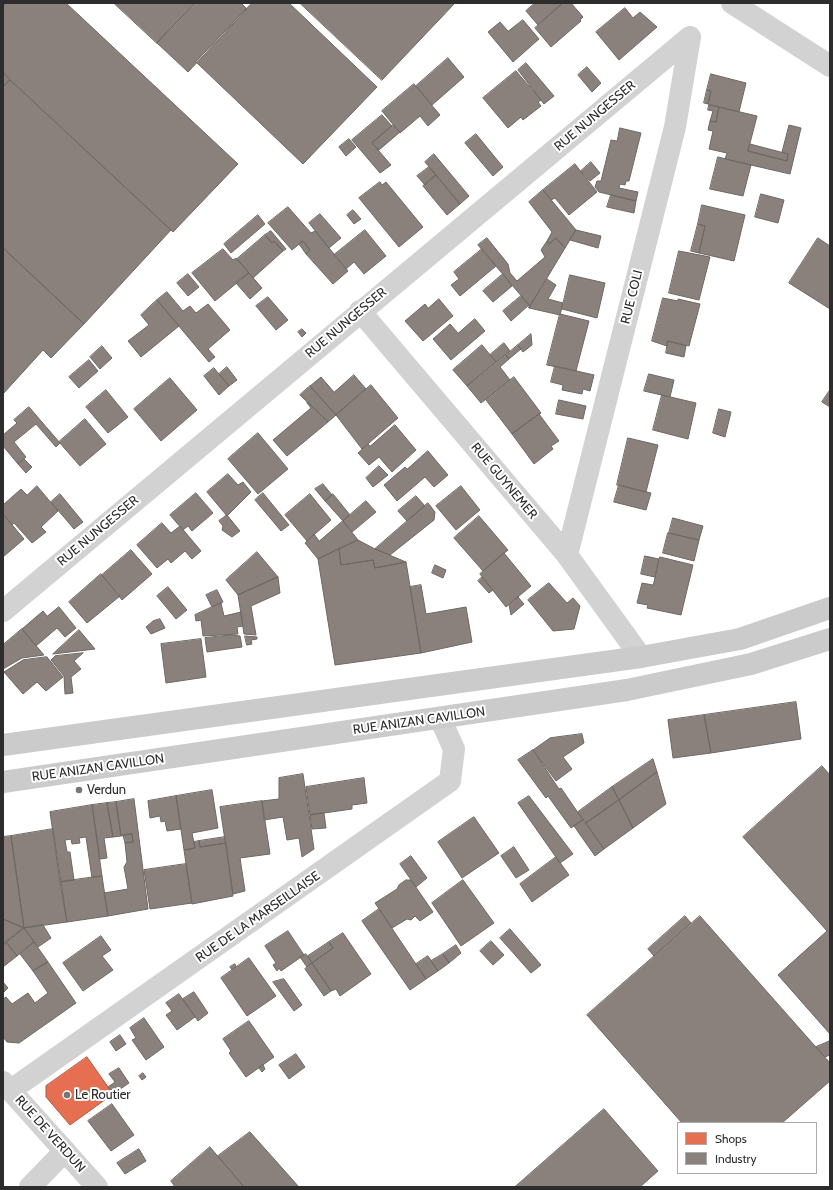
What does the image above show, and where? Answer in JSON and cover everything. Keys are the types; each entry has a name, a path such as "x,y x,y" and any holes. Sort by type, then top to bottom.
{"main road":[{"path":"3,745 641,657 740,639 830,608"},
{"name":"RUE ANIZAN CAVILLON","path":"3,782 627,690 751,664 830,639"}],"street":[{"path":"732,3 830,66"},
{"name":"RUE NUNGESSER","path":"3,611 360,311 690,37"},
{"name":"RUE COLI","path":"567,555 675,127 690,37"},
{"name":"RUE GUYNEMER","path":"360,311 567,555 641,657"},
{"name":"RUE DE LA MARSEILLAISE","path":"7,1086 450,781 454,749 440,718"},
{"name":"RUE DE VERDUN","path":"7,1086 97,1187"},
{"path":"30,1187 65,1151"}],"building: Shops":[{"path":"87,1057 113,1094 70,1125 46,1097 46,1086"}],"building: Industry":[{"path":"6,3 66,3 238,164 173,232 3,73 3,7"},
{"path":"114,3 195,3 157,43"},
{"path":"196,3 241,3 247,9 188,72 157,43"},
{"path":"252,3 289,3 377,87 303,164 196,62"},
{"path":"300,3 455,3 382,80"},
{"path":"535,3 563,3 538,25 526,11"},
{"path":"563,3 571,3 583,17 580,20 581,21 551,47 535,28"},
{"path":"625,8 633,18 640,12 657,27 619,60 596,32"},
{"path":"523,20 539,39 513,62 488,32 500,22 508,31"},
{"path":"448,58 464,77 432,105 416,86"},
{"path":"526,63 554,96 544,104 518,70"},
{"path":"587,67 601,83 592,92 578,75"},
{"path":"516,71 541,100 538,102 541,106 523,120 521,117 508,128 483,98"},
{"path":"4,73 10,80 3,87 3,74"},
{"path":"711,74 746,83 739,112 708,104 711,91 707,90"},
{"path":"10,80 171,230 84,324 3,248 3,87"},
{"path":"414,84 440,115 428,126 420,116 400,133 382,111"},
{"path":"707,90 711,91 708,104 704,103"},
{"path":"709,105 719,107 716,122 710,121 713,111 708,110"},
{"path":"719,107 757,116 748,151 787,161 788,154 782,152 789,125 801,128 790,174 725,159 727,153 709,149 713,131 708,130 710,121 716,122"},
{"path":"382,115 392,126 372,143 391,165 380,173 352,140"},
{"path":"393,125 400,132 379,150 372,143"},
{"path":"620,128 641,133 629,181 626,181 625,185 620,184 619,188 638,192 636,201 599,192 595,187 597,181 601,181 611,140 617,141"},
{"path":"476,134 503,167 493,176 465,143"},
{"path":"349,139 356,147 346,156 339,147"},
{"path":"750,144 788,154 787,161 748,151"},
{"path":"434,154 469,196 460,204 425,162"},
{"path":"718,157 751,165 743,196 710,189"},
{"path":"591,162 600,173 590,181 581,171"},
{"path":"575,164 597,192 569,215 555,198 551,200 543,190"},
{"path":"429,167 436,175 425,185 417,176"},
{"path":"436,175 460,204 447,215 423,186"},
{"path":"380,182 382,185 386,182 423,227 399,247 359,198"},
{"path":"543,190 576,230 565,248 556,238 549,244 547,241 552,232 529,202"},
{"path":"761,194 784,200 778,223 755,217"},
{"path":"611,195 636,201 634,213 607,207"},
{"path":"702,205 745,215 734,261 699,253 705,226 698,224"},
{"path":"288,207 311,233 315,231 348,271 333,284 306,254 310,250 303,241 292,250 268,223"},
{"path":"353,210 361,219 354,224 347,215"},
{"path":"320,214 341,238 329,248 309,223"},
{"path":"258,215 265,224 231,253 224,244"},
{"path":"698,224 705,226 699,253 691,251"},
{"path":"365,230 386,256 364,274 354,262 346,269 334,255"},
{"path":"576,230 601,236 598,248 570,240"},
{"path":"271,231 286,249 283,251 274,241 272,243 265,235"},
{"path":"265,235 272,243 274,241 283,251 253,278 237,259"},
{"path":"487,238 508,264 510,273 517,281 545,257 541,250 547,241 549,244 556,238 565,248 529,308 529,305 478,245"},
{"path":"818,238 830,246 830,309 789,283"},
{"path":"303,241 310,250 306,254 299,244"},
{"path":"3,248 84,324 51,358 43,350 3,394"},
{"path":"223,249 233,260 236,258 249,273 215,301 192,273"},
{"path":"482,249 496,266 460,296 451,285 459,279 454,272"},
{"path":"679,251 710,257 699,300 669,293"},
{"path":"249,273 262,288 250,299 236,283"},
{"path":"188,274 199,287 188,296 177,283"},
{"path":"503,274 512,286 493,302 483,291"},
{"path":"570,275 605,283 597,318 562,309"},
{"path":"547,279 556,285 548,299 563,303 560,315 529,308"},
{"path":"167,292 183,311 190,306 196,313 208,304 230,330 208,349 215,357 209,362 157,300"},
{"path":"521,296 529,305 511,321 503,311"},
{"path":"268,297 288,320 276,330 256,306"},
{"path":"663,298 678,301 678,299 700,304 689,346 668,341 667,346 652,341"},
{"path":"439,299 453,316 423,341 405,321 425,304 428,308"},
{"path":"157,300 179,326 141,357 128,341 149,325 141,315"},
{"path":"560,314 589,321 576,371 547,365"},
{"path":"475,319 485,331 451,360 433,339 450,324 458,333"},
{"path":"302,329 306,333 302,337 298,332"},
{"path":"531,334 532,345 523,352 518,345"},
{"path":"668,341 686,346 684,357 666,353"},
{"path":"504,343 510,351 496,362 490,355"},
{"path":"482,345 496,362 467,386 453,370"},
{"path":"518,345 521,349 509,359 506,355"},
{"path":"102,346 112,358 100,369 90,357"},
{"path":"506,355 509,359 500,367 510,380 481,403 467,386"},
{"path":"89,360 98,371 79,388 69,377"},
{"path":"555,366 594,375 590,391 583,389 582,394 562,390 563,385 551,382"},
{"path":"227,367 237,380 229,386 219,374"},
{"path":"214,368 229,386 219,395 204,376"},
{"path":"649,374 674,380 670,397 644,391"},
{"path":"354,375 366,389 336,415 310,386 321,377 334,392"},
{"path":"514,377 541,413 512,434 486,400"},
{"path":"170,378 197,410 161,441 134,409"},
{"path":"371,385 398,418 362,449 336,415"},
{"path":"310,386 336,415 328,422 300,395"},
{"path":"106,390 128,417 108,433 86,407"},
{"path":"830,390 830,407 822,402"},
{"path":"662,395 696,403 688,439 653,430"},
{"path":"559,400 586,406 583,419 556,414"},
{"path":"308,402 328,422 287,456 273,440 311,408 307,403"},
{"path":"29,407 60,443 56,447 36,424 14,442 26,457 18,464 3,446 3,435 17,423 14,420"},
{"path":"719,409 731,412 725,437 713,433"},
{"path":"539,414 559,441 551,446 553,449 534,464 512,434"},
{"path":"85,419 106,444 80,466 59,442"},
{"path":"395,425 416,450 392,472 379,457 369,465 358,453 368,444 370,446"},
{"path":"258,433 288,469 258,494 228,459"},
{"path":"628,438 658,445 646,492 617,485"},
{"path":"428,451 448,475 434,487 425,477 397,501 384,485 405,467 407,469"},
{"path":"24,459 32,467 26,473 18,464"},
{"path":"379,466 388,475 373,487 366,478"},
{"path":"228,474 238,485 243,482 251,492 227,516 207,492"},
{"path":"323,484 332,495 325,501 315,489"},
{"path":"619,485 651,493 646,510 614,502"},
{"path":"37,486 58,511 41,527 46,532 32,543 14,523 12,525 3,514 3,505 21,489 27,495"},
{"path":"461,486 480,510 456,530 436,506"},
{"path":"196,493 213,513 192,531 188,526 183,530 170,515"},
{"path":"263,493 289,525 281,531 255,500"},
{"path":"60,494 83,522 74,529 51,502"},
{"path":"310,494 331,520 307,541 285,515"},
{"path":"333,494 350,515 343,521 325,501"},
{"path":"416,496 425,506 407,521 398,511"},
{"path":"366,501 376,512 352,532 343,521"},
{"path":"428,503 435,512 434,520 390,555 375,549"},
{"path":"3,514 24,539 3,557"},
{"path":"227,515 240,531 232,537 222,530 223,526 219,521"},
{"path":"479,516 508,550 483,571 454,538"},
{"path":"673,518 703,526 699,540 669,533"},
{"path":"343,521 358,540 318,559 305,543 314,534 319,541"},
{"path":"162,523 171,533 180,526 201,551 192,559 185,551 171,563 168,559 157,568 137,545"},
{"path":"668,533 699,540 694,561 663,553"},
{"path":"358,540 406,562 375,568 373,560 341,565 339,549"},
{"path":"339,549 341,565 373,560 375,568 406,562 421,653 335,665 318,559"},
{"path":"131,550 152,574 122,600 102,575"},
{"path":"257,552 278,577 238,595 226,580"},
{"path":"504,553 531,586 506,607 480,574"},
{"path":"645,556 659,559 655,577 641,574"},
{"path":"660,557 693,565 681,615 647,608 648,605 637,603 642,583 653,585"},
{"path":"435,565 446,570 443,578 432,573"},
{"path":"101,574 120,596 87,623 69,602"},
{"path":"278,577 280,593 251,606 256,635 244,634 238,595"},
{"path":"482,577 493,590 489,593 478,581"},
{"path":"549,583 567,603 573,598 580,606 574,629 553,631 528,600"},
{"path":"421,585 426,614 466,607 472,642 421,653 410,587"},
{"path":"168,587 187,610 176,619 157,596"},
{"path":"217,590 223,602 212,607 206,595"},
{"path":"518,597 524,604 511,615 509,605"},
{"path":"221,603 224,616 241,612 243,626 237,627 238,634 203,636 201,620 196,621 195,615"},
{"path":"59,607 76,628 65,637 57,628 36,646 22,629 43,611 47,616"},
{"path":"160,619 165,628 151,634 146,627 153,621"},
{"path":"22,629 44,655 22,658 3,669 3,645"},
{"path":"79,630 95,649 53,654"},
{"path":"231,635 240,636 242,647 207,652 205,638"},
{"path":"245,636 257,637 257,639 251,640 252,644 247,645"},
{"path":"201,639 206,677 166,683 161,644"},
{"path":"83,653 74,661 81,669 71,677 73,693 65,694 64,676 51,660 55,656"},
{"path":"47,657 63,677 46,691 37,682 23,694 4,672 23,660"},
{"path":"796,702 801,739 711,753 704,715"},
{"path":"704,715 711,753 673,758 668,720"},
{"path":"582,734 584,743 563,757 572,769 556,781 533,750 550,738"},
{"path":"533,750 559,789 561,788 583,820 571,828 548,796 546,798 518,760"},
{"path":"653,759 657,772 619,800 612,787"},
{"path":"822,766 830,775 830,1034 778,975 827,931 743,837"},
{"path":"657,772 666,804 633,828 619,800"},
{"path":"303,774 314,849 302,857 299,838 287,840 283,817 264,820 262,801 279,799 279,778"},
{"path":"364,778 367,803 352,805 352,809 310,815 306,787"},
{"path":"612,787 619,800 586,823 578,812"},
{"path":"212,790 218,828 192,833 195,848 184,850 176,796"},
{"path":"176,796 181,829 167,831 165,821 161,822 160,816 150,818 148,801"},
{"path":"529,796 573,854 560,863 518,803"},
{"path":"134,799 148,909 108,916 104,893 128,889 124,867 127,862 125,843 133,842 132,834 121,836 116,802"},
{"path":"619,800 633,828 604,849 586,823"},
{"path":"262,801 270,854 240,858 245,891 233,894 220,807"},
{"path":"116,802 121,836 113,837 107,803"},
{"path":"107,803 113,837 104,838 107,858 100,859 92,805"},
{"path":"92,805 102,876 92,878 86,837 79,838 80,843 72,844 71,839 65,840 67,852 70,852 74,880 60,882 50,812"},
{"path":"324,813 326,828 312,829 310,815"},
{"path":"474,817 499,853 462,878 438,842"},
{"path":"583,820 604,849 595,856 574,826"},
{"path":"53,829 67,922 24,928 11,836"},
{"path":"132,834 133,842 125,843 123,835"},
{"path":"11,836 24,928 3,919 3,837"},
{"path":"225,837 226,843 200,847 199,841"},
{"path":"199,841 200,847 226,843 233,896 192,904 184,850 195,848 194,842"},
{"path":"514,847 529,870 516,878 501,856"},
{"path":"411,856 427,878 416,887 400,864"},
{"path":"556,857 569,875 532,902 520,884"},
{"path":"186,864 192,903 150,909 144,870"},
{"path":"102,876 108,916 67,922 60,882"},
{"path":"406,880 411,880 433,912 420,921 415,916 411,920 407,919 392,928 375,903 397,889 399,885"},
{"path":"463,880 494,923 461,946 432,903"},
{"path":"379,909 426,979 410,990 362,921"},
{"path":"685,916 691,923 654,956 648,949"},
{"path":"700,916 830,1063 830,1081 783,1122 681,1122 587,1015"},
{"path":"3,919 24,928 3,945"},
{"path":"43,925 51,938 38,947 24,928"},
{"path":"24,928 34,942 17,956 6,942"},
{"path":"510,929 541,965 531,973 500,938"},
{"path":"288,931 304,955 281,971 279,968 277,971 273,965 276,963 265,946"},
{"path":"343,933 371,974 340,996 336,989 331,991 312,963 333,948 329,942"},
{"path":"101,936 111,950 102,956 113,970 83,991 63,963"},
{"path":"491,941 504,955 493,965 480,951"},
{"path":"6,942 17,956 3,967 3,945"},
{"path":"34,942 48,962 33,971 20,954"},
{"path":"329,942 333,948 312,963 308,956"},
{"path":"456,945 461,953 449,963 443,954"},
{"path":"306,954 312,963 307,967 300,957"},
{"path":"443,954 449,963 438,971 431,961"},
{"path":"428,956 438,971 426,979 416,964"},
{"path":"249,958 276,996 247,1016 221,978"},
{"path":"48,962 76,1003 19,1043 7,1042 3,1037 3,999 6,997 12,1004 28,993 35,1003 48,993 33,971"},
{"path":"312,963 331,991 324,996 305,969"},
{"path":"235,964 236,967 232,970 230,967"},
{"path":"284,979 302,1005 294,1011 273,982"},
{"path":"3,982 8,988 3,993"},
{"path":"194,992 208,1013 198,1021 183,999"},
{"path":"179,994 195,1017 177,1030 166,1015 172,1011 166,1003"},
{"path":"144,1018 164,1047 146,1060 132,1040 136,1038 130,1028"},
{"path":"249,1021 274,1057 246,1077 229,1053 231,1051 223,1039"},
{"path":"120,1035 126,1044 116,1051 110,1042"},
{"path":"830,1041 830,1055 825,1057 816,1047"},
{"path":"296,1054 305,1067 289,1079 279,1065"},
{"path":"263,1065 265,1069 262,1072 259,1068"},
{"path":"119,1068 129,1083 113,1094 108,1087 115,1082 109,1074"},
{"path":"143,1073 146,1077 142,1080 139,1076"},
{"path":"112,1104 134,1135 111,1151 88,1121"},
{"path":"604,1109 658,1171 640,1187 515,1187"},
{"path":"250,1132 299,1187 244,1187 218,1156"},
{"path":"210,1147 244,1187 175,1187 171,1181"},
{"path":"139,1149 146,1161 125,1174 117,1163"}],"place":[{"name":"Verdun","path":"79,790"},
{"name":"Le Routier","path":"67,1095"}]}
